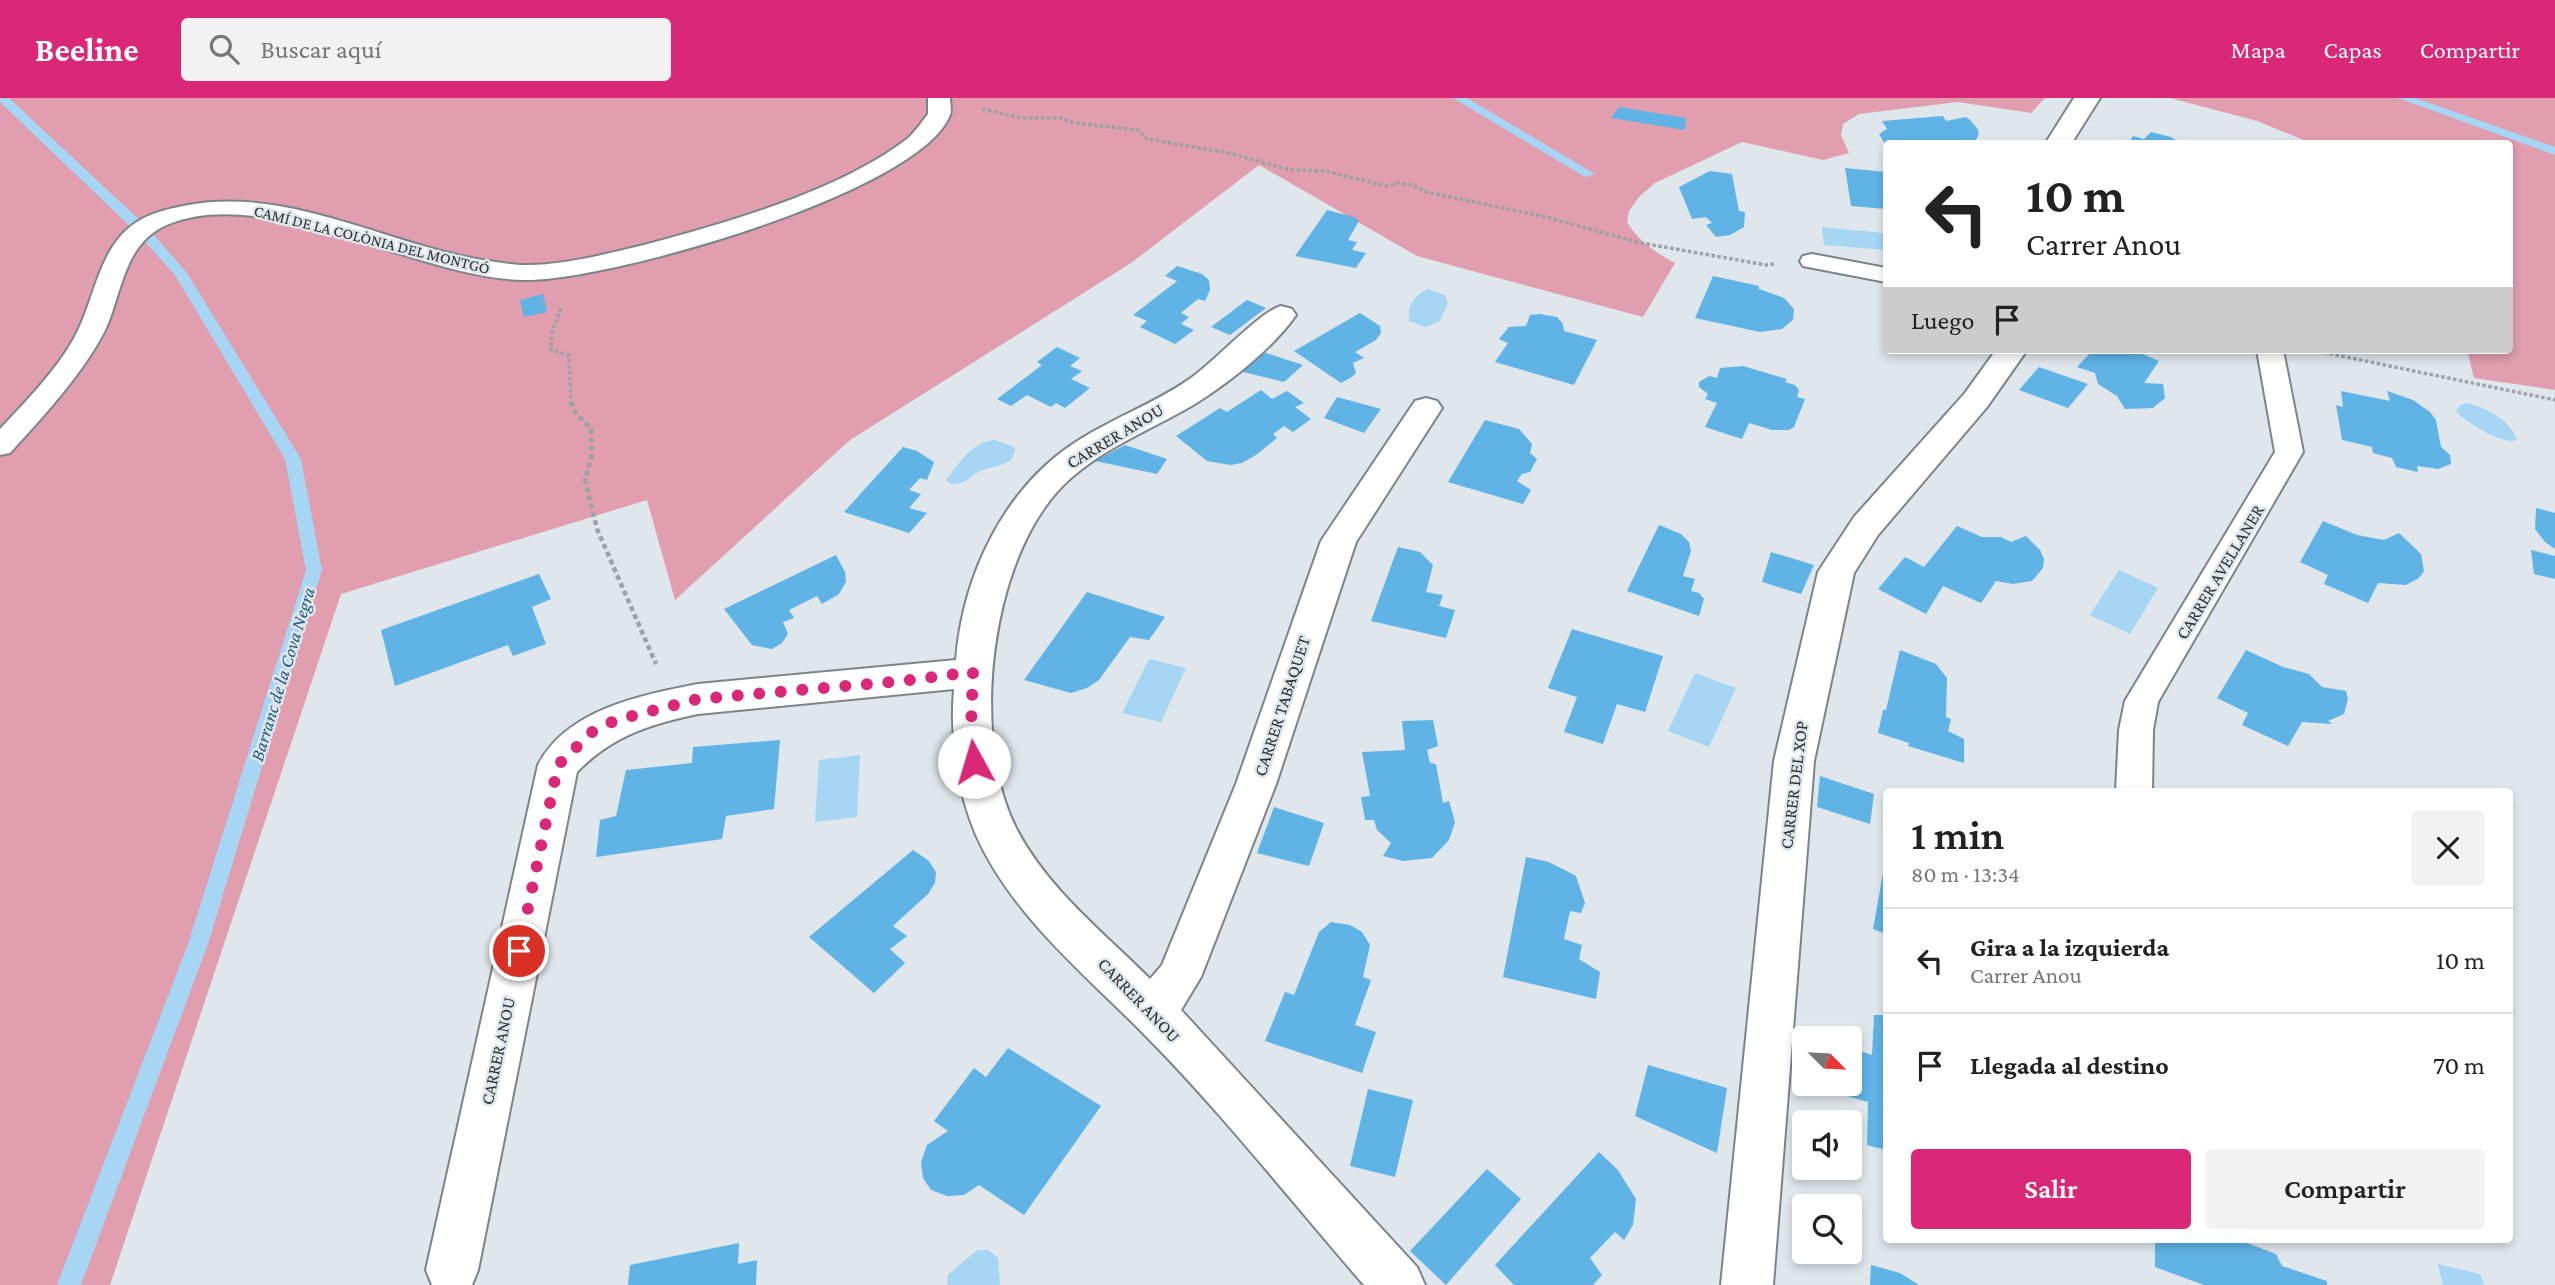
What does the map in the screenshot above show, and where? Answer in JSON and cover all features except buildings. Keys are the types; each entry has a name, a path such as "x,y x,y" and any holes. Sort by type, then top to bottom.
{"street":[{"path":"2061,140 2088,98"},
{"name":"CARRER ANOU","path":"1281,315 1196,388 1084,453 1043,485 1015,524 1003,548 989,589 973,672 971,729 974,762 997,833 1037,892 1153,1012 1399,1285"},
{"name":"CARRER DEL XOP","path":"1746,1285 1794,761 1836,572 1866,526 1976,400 2009,354"},
{"name":"CARRER TABAQUET","path":"1153,1012 1179,977 1256,784 1339,541 1426,408"},
{"name":"CARRER ANOU","path":"452,1270 558,765 592,732 616,720 670,705 698,699 903,681 973,672"}],"lane":[{"name":"CAMÍ DE LA COLÒNIA DEL MONTGÓ","path":"0,446 34,409 80,350 97,320 109,277 124,245 163,218 216,207 244,207 324,225 476,267 513,272 558,272 594,266 708,234 843,185 908,148 930,128 940,114 939,98"},
{"path":"1812,261 1883,274"},
{"name":"CARRER AVELLANER","path":"2134,788 2136,730 2142,701 2269,492 2288,452 2287,430 2271,354"}],"path":[{"path":"974,102 983,110 998,114 1049,121 1061,118 1088,126 1101,124 1121,131 1138,130 1147,139 1229,153 1290,170 1325,171 1387,186 1398,183 1681,251 1766,265 1812,261"},
{"path":"558,272 564,296 553,329 550,349 569,356 570,400 577,419 591,429 592,454 585,479 597,529 652,653 670,705"},
{"path":"2331,354 2555,400"}],"shaded area":[{"path":"0,98 2045,98 2031,113 1958,102 1859,114 1843,124 1841,135 1849,153 1823,160 1742,142 1655,183 1639,197 1629,211 1627,222 1648,246 1675,263 1643,317 1417,256 1259,165 1131,263 850,440 675,600 647,500 341,594 110,1285 0,1285"},
{"path":"2170,98 2555,98 2555,390 2474,378 2468,354 2513,354 2513,140 2304,140 2257,121"}],"water":[{"path":"1822,227 1883,233 1883,250 1824,245"},
{"path":"1428,289 1445,295 1448,303 1440,321 1426,327 1409,321 1409,311 1412,302"},
{"path":"2467,403 2497,416 2509,426 2517,440 2510,441 2494,436 2456,412 2460,405"},
{"path":"995,440 1014,447 1011,460 978,472 962,483 951,484 946,480 973,449 987,441"},
{"path":"2119,570 2158,588 2130,634 2090,615"},
{"path":"1149,659 1186,668 1161,722 1122,713"},
{"path":"1695,673 1736,688 1709,747 1668,731"},
{"path":"860,755 857,817 815,822 819,760"},
{"path":"977,1250 988,1250 998,1258 1000,1285 947,1285 948,1275"},
{"path":"2438,1264 2480,1274 2484,1285 2443,1285"}],"waterway":[{"name":"Barranc de la Cova Negra","path":"2,98 142,230 180,273 293,459 314,570 198,944 69,1285"},
{"path":"1459,98 1589,174"},
{"path":"2404,98 2555,151"}],"route":[{"path":"519,951 558,765 592,732 616,720 698,699 903,681 973,672 971,729 974,762"}]}
